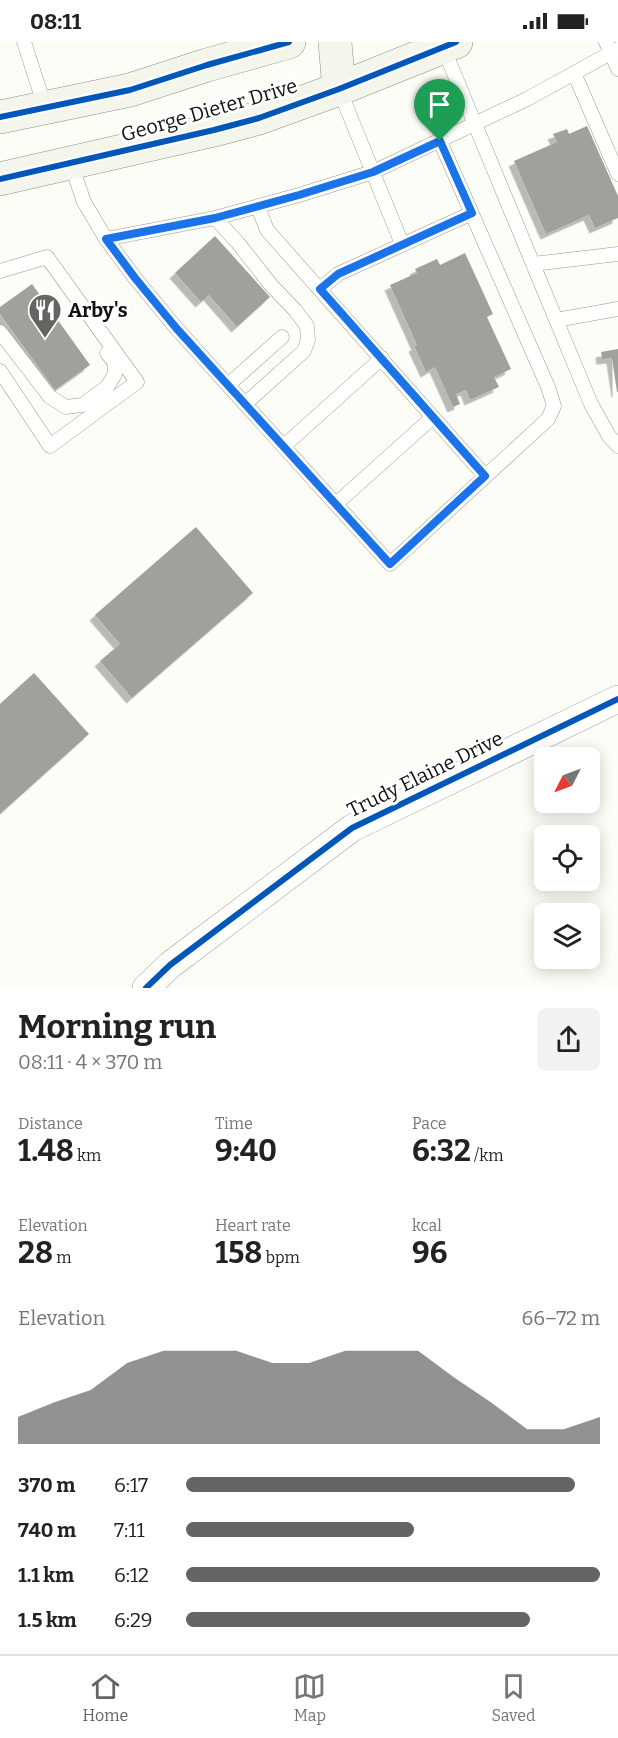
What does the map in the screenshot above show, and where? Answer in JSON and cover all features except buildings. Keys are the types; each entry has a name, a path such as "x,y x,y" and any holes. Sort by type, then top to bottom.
{"main road":[{"path":"0,117 130,90 289,42"},
{"path":"335,42 339,89"},
{"name":"George Dieter Drive","path":"0,179 259,118 449,45"}],"street":[{"name":"Trudy Elaine Drive","path":"146,988 170,965 352,828 618,699"}],"lane":[{"path":"24,42 45,107"},
{"path":"449,45 475,124 591,404 609,436 618,446"},
{"path":"106,239 215,218 373,172 475,124 574,73 612,48 618,69"},
{"path":"574,73 618,174"},
{"path":"339,89 402,244"},
{"path":"71,164 84,202 106,239 163,312 390,564 548,419 554,406 548,387 440,141"},
{"path":"258,207 267,230 485,476"},
{"path":"320,289 338,274 472,213"},
{"path":"215,218 271,285 296,310 307,326 308,340 304,351 245,404"},
{"path":"533,264 618,254"},
{"path":"0,271 47,257 137,382 50,446 0,371"},
{"path":"0,332 50,397 66,407 82,405 107,387 115,374 114,363 66,298 68,287"},
{"path":"556,320 618,309"},
{"path":"228,385 282,337"},
{"path":"284,446 382,358"},
{"path":"336,504 433,417"}],"cycle path":[{"path":"0,117 130,90 289,42"},
{"path":"0,179 259,118 456,42"},
{"path":"146,988 170,965 352,828 618,699"}],"place":[{"name":"Arby's","path":"45,339"}],"route":[{"path":"440,141 472,213 338,274 320,289 485,476 390,564 177,329 106,239 215,218 299,195 373,172 440,141"}]}
